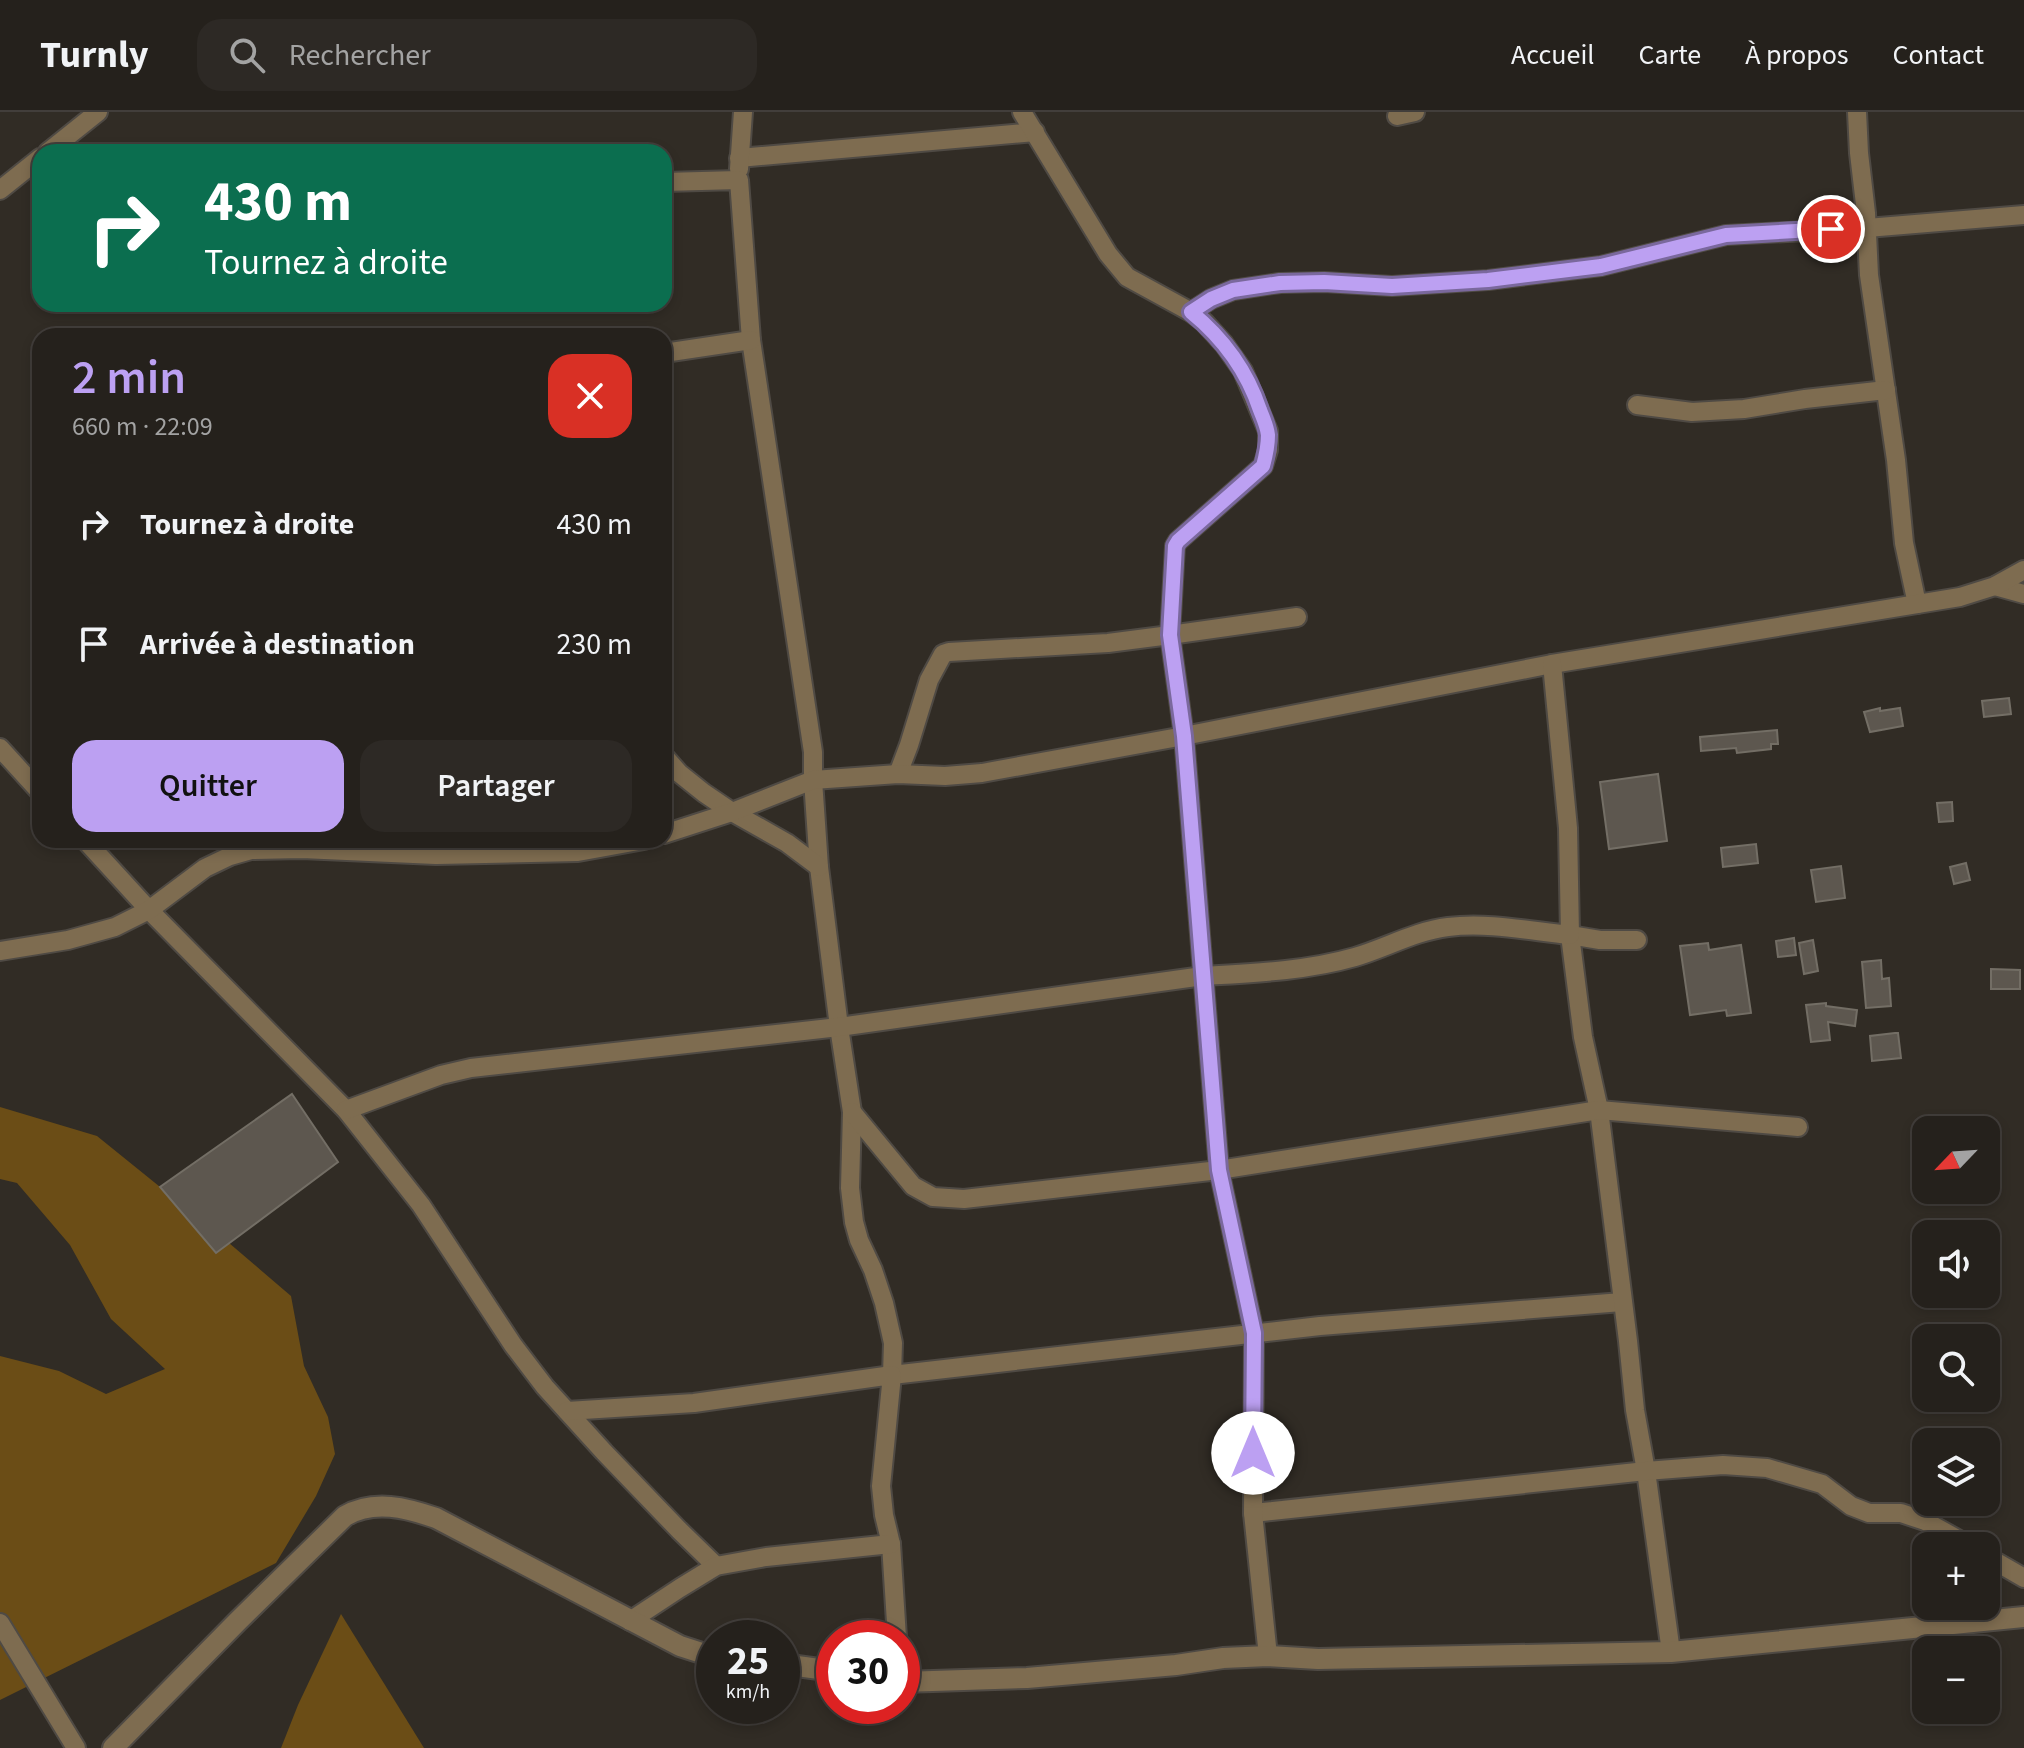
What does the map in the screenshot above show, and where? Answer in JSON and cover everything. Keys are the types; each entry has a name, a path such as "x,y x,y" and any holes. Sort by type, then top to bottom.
{"street":[{"path":"58,144 98,112"},
{"path":"743,112 739,180 751,340 813,752 819,867 852,1112 850,1188 854,1222 884,1303 893,1343 881,1486 891,1544 896,1620"},
{"path":"1022,112 1108,254 1127,277 1191,312 1224,344 1243,371 1268,431 1268,450 1263,466 1175,546 1170,635 1184,736 1219,1170 1254,1333 1253,1513 1268,1656"},
{"path":"1857,112 1869,275 1896,460 1904,543 1917,604"},
{"path":"739,158 1035,132"},
{"path":"0,190 32,164"},
{"path":"672,182 739,180"},
{"path":"1191,312 1233,290 1280,283 1392,286 1488,280 1601,266 1726,235 1867,228 2024,215"},
{"path":"672,352 751,340"},
{"path":"1637,405 1692,412 1744,409 1886,390"},
{"path":"672,831 813,780 898,774 945,776 982,773 1552,664 1960,597 1995,586 2024,570"},
{"path":"1995,586 2024,594"},
{"path":"898,774 929,680 943,654 1108,643 1297,617"},
{"path":"1552,664 1568,828 1570,935 1583,1037 1599,1110 1635,1410 1671,1652"},
{"path":"0,748 32,783"},
{"path":"672,765 704,793 787,843 819,867"},
{"path":"92,848 149,910 346,1110 421,1205 513,1345 545,1387 716,1566"},
{"path":"0,951 68,940 115,927 149,910 205,868 251,850 436,855 578,852 600,848"},
{"path":"346,1110 441,1075 471,1068 839,1027 1203,976 1330,964 1410,936 1448,927 1493,926 1600,940 1637,940"},
{"path":"852,1112 913,1186 933,1197 964,1199 1219,1170 1599,1110 1798,1127"},
{"path":"567,1411 694,1403 892,1375 1254,1333 1622,1302"},
{"path":"1253,1513 1723,1465 1767,1468 1822,1484 1851,1506 1869,1513 1901,1513 1945,1532"},
{"path":"113,1748 345,1516 365,1508 384,1506 406,1509 436,1518 630,1621 696,1651"},
{"path":"630,1621 716,1566 766,1557 891,1544"},
{"path":"2000,1564 2024,1578"},
{"path":"920,1681 1027,1678 1268,1656 1344,1659 1671,1652 2024,1617"},
{"path":"3,1635 76,1748"}],"shaded area":[{"path":"0,1107 97,1136 291,1296 304,1366 328,1417 335,1454 316,1496 276,1563 0,1700 0,1356 59,1371 106,1394 165,1369 111,1319 70,1245 17,1183 0,1179"},
{"path":"341,1614 424,1748 281,1748"}],"building":[{"path":"2009,698 2011,714 1984,717 1982,701"},
{"path":"1880,708 1880,711 1900,708 1903,726 1870,732 1864,712"},
{"path":"1777,730 1778,744 1771,744 1771,749 1737,753 1736,748 1701,751 1700,737"},
{"path":"1658,774 1667,841 1609,849 1600,782"},
{"path":"1952,802 1953,821 1939,822 1937,803"},
{"path":"1756,844 1758,863 1723,867 1721,848"},
{"path":"1966,863 1970,880 1954,884 1950,867"},
{"path":"1841,866 1845,898 1816,902 1811,870"},
{"path":"1794,938 1796,955 1778,957 1776,941"},
{"path":"1813,940 1818,971 1804,974 1799,943"},
{"path":"1708,943 1709,950 1741,945 1751,1013 1727,1016 1726,1010 1690,1015 1680,946"},
{"path":"1881,960 1882,979 1889,978 1891,1006 1866,1008 1862,962"},
{"path":"1991,969 2020,970 2020,989 1991,989"},
{"path":"1826,1003 1826,1006 1857,1010 1855,1026 1828,1022 1830,1040 1811,1042 1806,1005"},
{"path":"1898,1033 1901,1058 1872,1061 1870,1036"},
{"path":"292,1094 338,1162 216,1253 160,1187"}],"route":[{"path":"1253,1453 1254,1333 1219,1170 1184,736 1170,635 1175,546 1263,466 1268,450 1268,431 1243,371 1224,344 1191,312 1233,290 1280,283 1392,286 1488,280 1601,266 1726,235 1831,229"}]}
